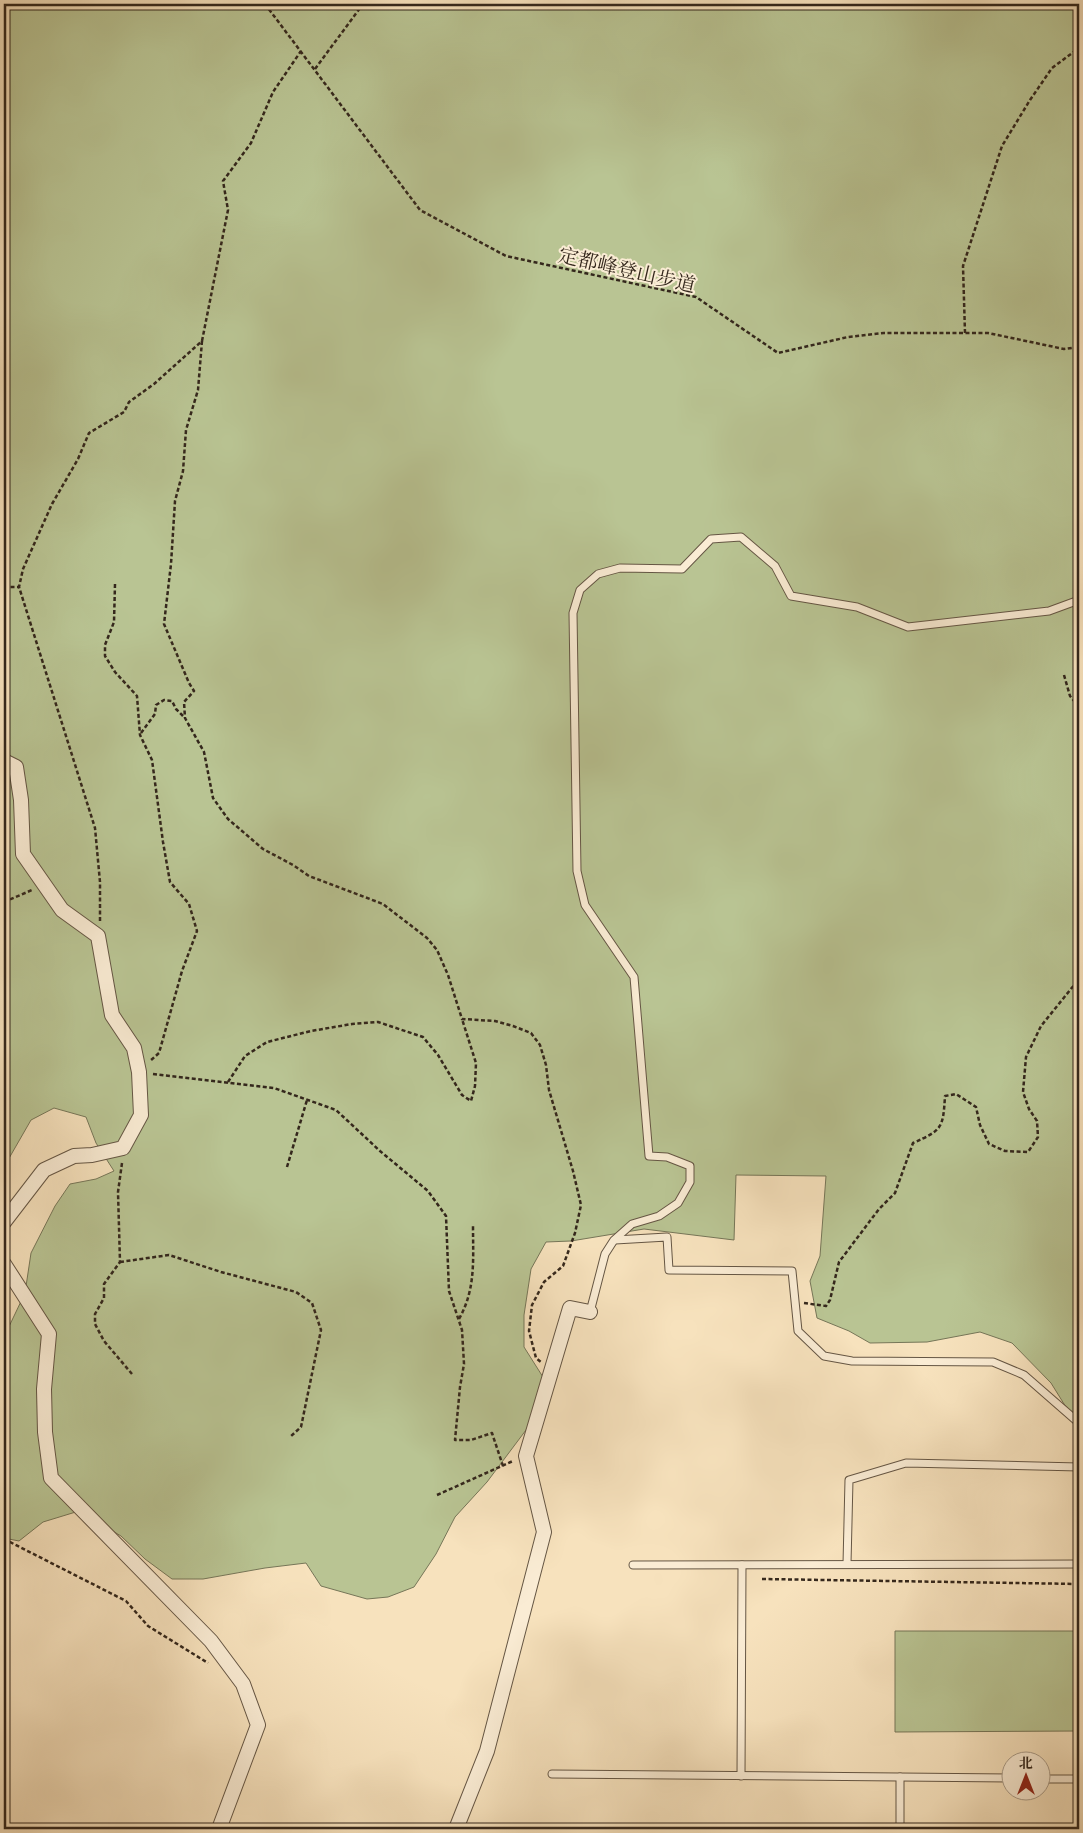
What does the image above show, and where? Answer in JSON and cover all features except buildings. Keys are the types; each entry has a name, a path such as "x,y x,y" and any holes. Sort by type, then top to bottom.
{"street":[{"path":"4,762 16,767 21,800 23,854 62,910 98,936 112,1015 134,1048 141,1115 124,1148 92,1156 74,1156 44,1170 4,1222"},
{"path":"4,1264 49,1334 44,1389 45,1432 51,1478 205,1634 244,1684 258,1725 219,1829"},
{"path":"456,1829 487,1751 544,1532 526,1456 570,1308 590,1312"}],"lane":[{"path":"590,1312 606,1254 614,1240 632,1224 659,1216 678,1203 690,1182 690,1166 667,1157 649,1156 634,977 585,905 577,871 573,613 580,590 598,574 620,568 682,569 711,538 741,537 775,566 790,596 857,606 908,627 1049,611 1079,600"},
{"path":"614,1240 667,1237 669,1270 792,1271 798,1331 824,1356 852,1362 993,1362 1024,1375 1079,1423"},
{"path":"847,1564 849,1480 906,1463 1079,1467"},
{"path":"741,1776 742,1564"},
{"path":"633,1565 1079,1564"},
{"path":"552,1774 1000,1778"},
{"path":"900,1777 900,1829"},
{"path":"1050,1779 1079,1779"}],"path":[{"path":"4,7 28,8 38,4"},
{"name":"定都峰登山步道","path":"264,4 316,69 420,210 506,256 696,297 778,353 848,337 884,334 988,334 1064,349 1079,347"},
{"path":"274,4 286,4"},
{"path":"316,69 363,4"},
{"path":"965,334 962,266 1002,146 1052,68 1079,48"},
{"path":"185,718 184,702 194,691 164,624 171,564 175,502 183,471 186,430 198,390 202,342 228,210 223,180 251,143 273,92 301,51"},
{"path":"98,936 101,909 95,828 20,587 23,569 45,518 78,459 89,433 124,412 129,402 154,384 202,342"},
{"path":"115,584 114,622 105,645 105,656 115,672 136,696 140,735 152,760 170,882 189,904 197,931 182,971 158,1053 138,1072"},
{"path":"4,587 20,587"},
{"path":"1064,675 1070,696 1079,707"},
{"path":"140,735 155,714 156,705 164,700 172,701 176,709 185,718 204,752 213,798 228,819 263,849 309,876 383,904 427,938 437,950 448,975 476,1062 475,1086 471,1101 462,1095 438,1054 423,1037 378,1022 328,1028 267,1042 245,1056 228,1082"},
{"path":"4,902 44,884"},
{"path":"795,1302 826,1306 830,1300 839,1262 879,1209 895,1194 913,1143 936,1133 944,1118 945,1096 956,1094 976,1107 980,1124 989,1144 1005,1151 1028,1152 1038,1137 1037,1121 1029,1110 1023,1092 1026,1058 1041,1026 1079,979"},
{"path":"462,1019 495,1021 532,1034 540,1045 546,1065 549,1090 581,1205 575,1233 563,1266 544,1282 532,1305 529,1331 536,1358 552,1370"},
{"path":"138,1072 274,1088 336,1110 380,1151 428,1191 446,1216 449,1290 462,1330 464,1364 455,1440 471,1440 492,1433 503,1466"},
{"path":"287,1167 307,1100"},
{"path":"124,1148 118,1192 120,1262 104,1284 104,1298 95,1314 95,1324 104,1341 132,1374"},
{"path":"459,1319 467,1304 473,1275 473,1226"},
{"path":"120,1262 169,1255 221,1272 296,1292 312,1303 321,1330 300,1427 290,1437"},
{"path":"437,1495 526,1456"},
{"path":"4,1539 126,1601 148,1626 212,1665"},
{"path":"762,1579 1079,1584"}],"green space":[{"path":"4,4 1079,4 1079,1422 1074,1420 1051,1383 1012,1343 980,1332 927,1342 870,1343 849,1331 817,1318 810,1281 820,1256 826,1176 736,1175 734,1240 644,1229 571,1241 546,1242 531,1269 524,1315 524,1347 548,1385 535,1418 487,1482 455,1517 436,1554 414,1587 388,1597 367,1599 321,1586 306,1563 203,1579 172,1579 145,1559 121,1536 79,1511 43,1522 19,1541 4,1538 4,1337 25,1293 31,1253 55,1206 70,1184 96,1179 114,1171 96,1143 86,1117 54,1108 31,1120 4,1167"},
{"path":"895,1631 1079,1631 1079,1731 895,1732"}]}
